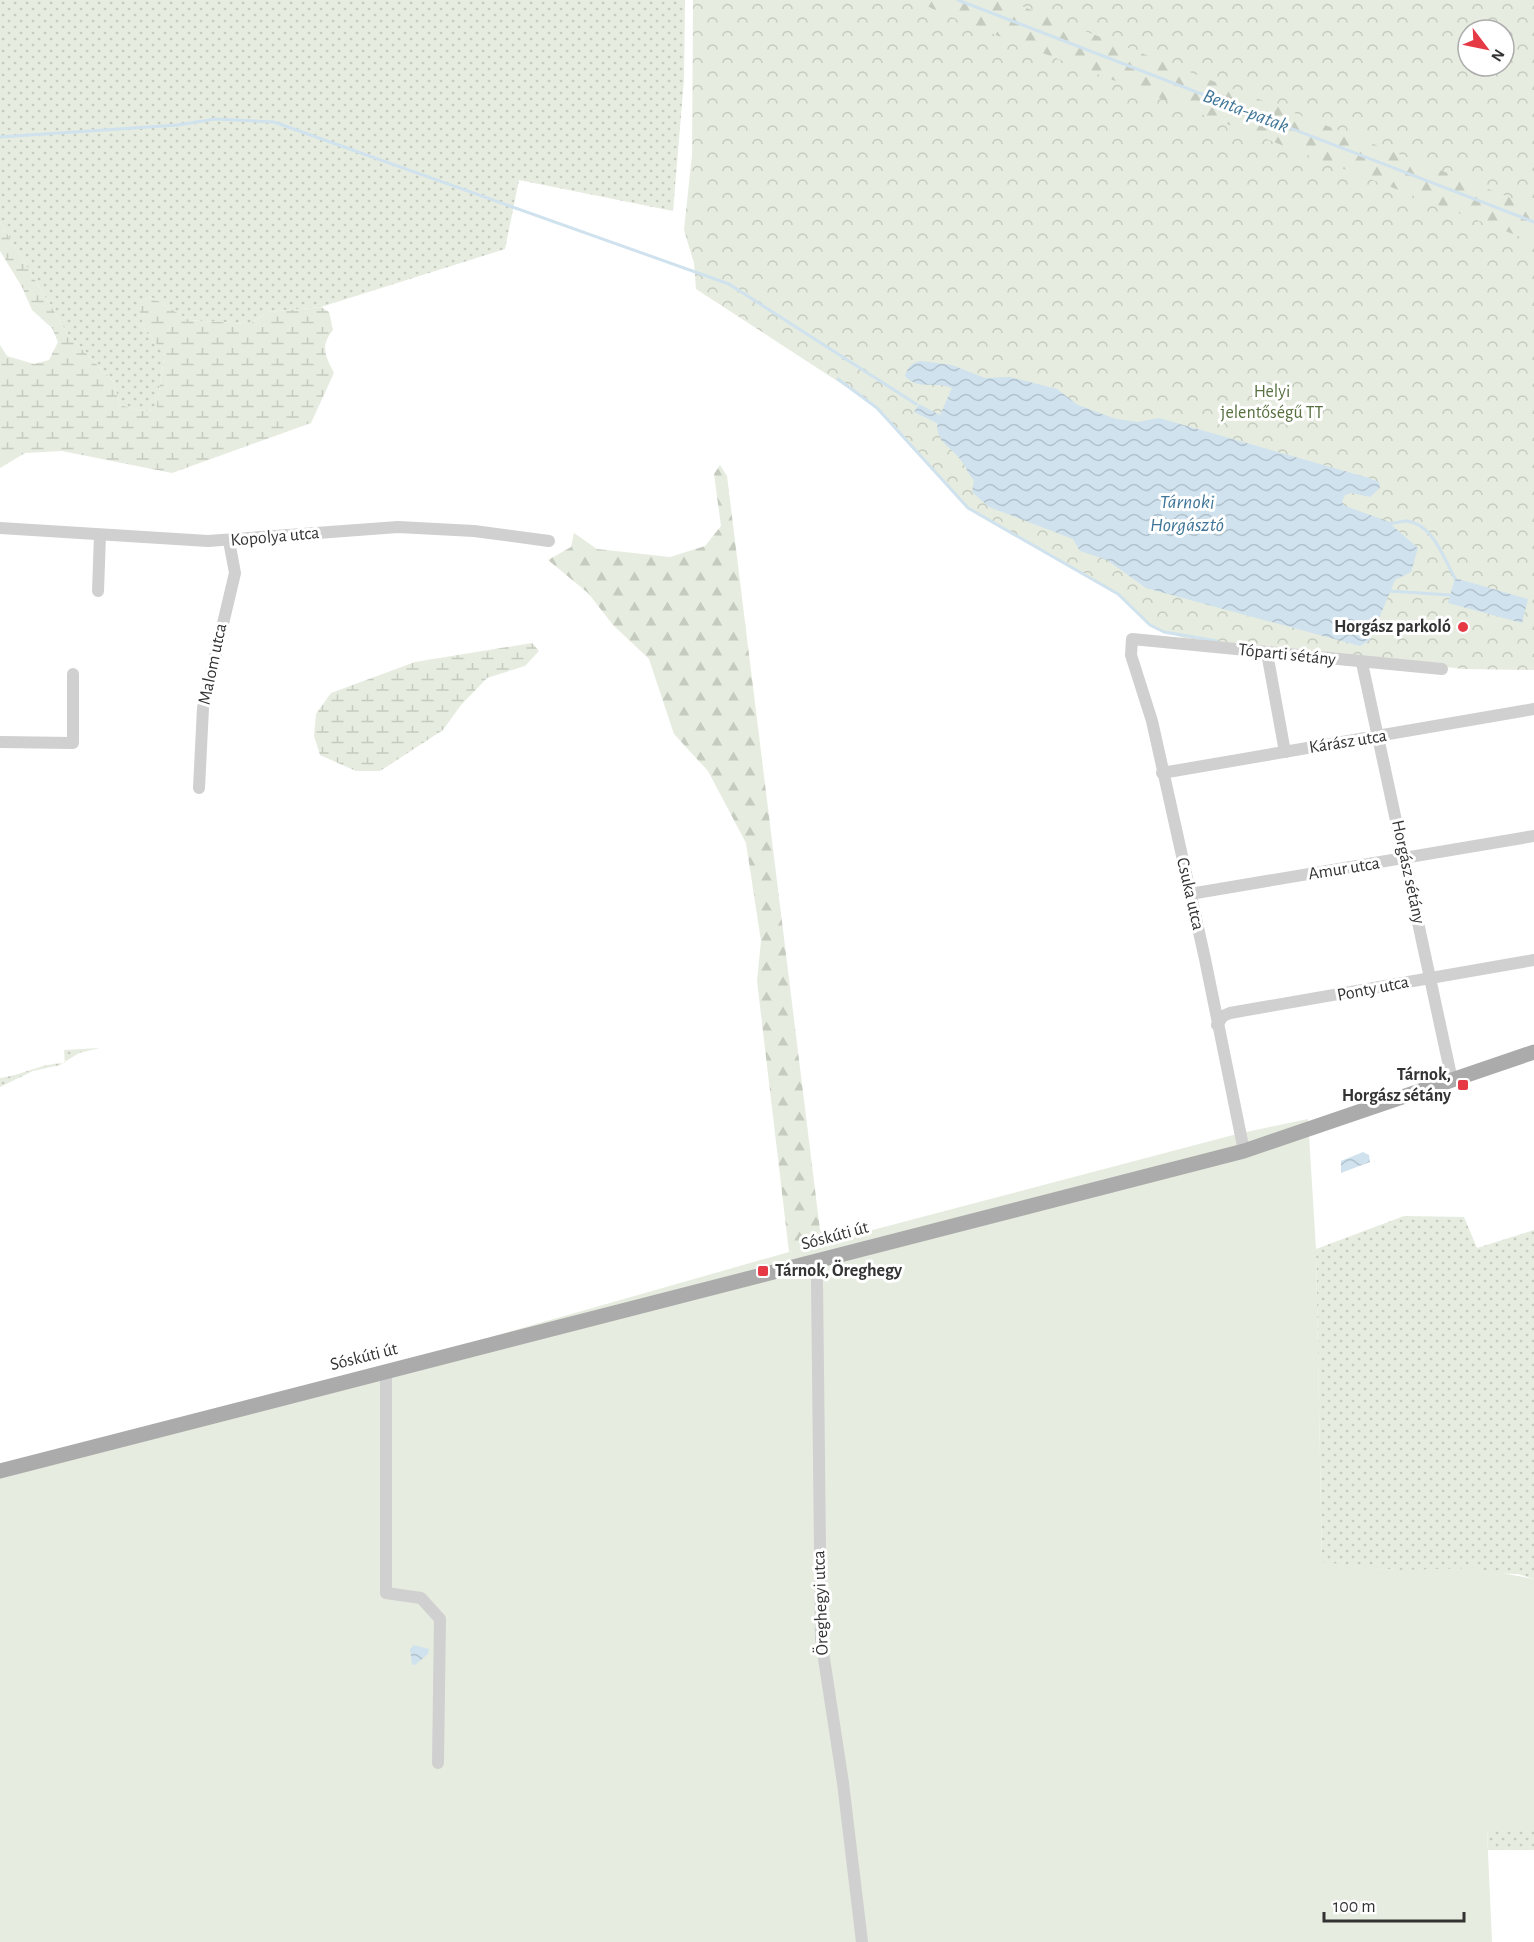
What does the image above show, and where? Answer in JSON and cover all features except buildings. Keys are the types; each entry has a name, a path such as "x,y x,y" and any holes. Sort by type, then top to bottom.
{"main road":[{"name":"Sóskúti út","path":"0,1471 1244,1151 1534,1052"}],"street":[{"name":"Kopolya utca","path":"0,528 229,541 398,527 474,531 549,541"},
{"path":"98,591 100,534"},
{"name":"Malom utca","path":"199,788 203,708 235,573 229,541"},
{"name":"Tóparti sétány","path":"1132,639 1442,669"},
{"name":"Csuka utca","path":"1132,639 1131,655 1148,701 1162,773 1205,959 1244,1151"},
{"path":"1267,653 1286,752"},
{"name":"Horgász sétány","path":"1362,663 1452,1080"},
{"path":"0,742 73,743 73,674"},
{"name":"Kárász utca","path":"1162,773 1534,709"},
{"name":"Amur utca","path":"1190,894 1534,836"},
{"name":"Ponty utca","path":"1217,1025 1223,1016 1230,1013 1534,960"},
{"name":"Öreghegyi utca","path":"814,1262 818,1281 820,1639 843,1783 861,1942"},
{"path":"386,1371 386,1593 421,1598 440,1620 438,1763"}],"green space":[{"path":"0,0 685,0 684,80 673,211 519,180 505,249 321,307 269,312 250,324 189,320 151,297 138,302 145,331 165,352 156,410 141,411 120,405 113,381 69,336 0,222"},
{"name":"Helyi jelentőségű TT","path":"693,0 913,0 970,25 1534,242 1534,670 1463,669 1184,638 1164,632 1150,624 1118,594 968,508 877,407 696,289 694,263 684,230 692,155"},
{"path":"845,0 1218,0 1534,159 1534,317"},
{"path":"1006,0 1534,0 1534,207"},
{"path":"0,222 69,336 113,381 120,405 141,411 156,410 165,353 145,331 137,302 151,297 189,320 250,324 269,312 321,307 329,312 333,330 326,341 325,351 334,373 311,423 172,473 62,451 25,453 0,468 0,345 7,356 34,364 49,360 58,342 52,328 32,310 22,287 0,251"},
{"path":"720,465 727,476 820,1230 832,1242 789,1252 757,981 761,941 746,843 708,771 674,734 649,659 613,625 588,593 548,560 571,547 574,533 597,549 670,557 705,546 721,526 714,474"},
{"path":"532,643 539,651 525,666 487,678 461,705 443,730 380,771 356,771 320,755 314,736 316,714 331,693 415,662"},
{"path":"100,1048 79,1053 65,1062 64,1050"},
{"path":"63,1063 33,1071 0,1087 0,1078"},
{"path":"1308,1119 1316,1249 1322,1562 1395,1570 1475,1568 1534,1579 1534,1829 1487,1830 1492,1942 0,1942 0,1467 399,1363 789,1252 1237,1134"},
{"path":"1404,1216 1464,1217 1477,1248 1534,1230 1534,1579 1518,1574 1395,1570 1322,1563 1316,1249"},
{"path":"1487,1829 1534,1829 1534,1850 1488,1850"}],"water":[{"name":"Tárnoki Horgásztó","path":"921,361 952,365 985,378 1010,377 1057,389 1078,405 1116,419 1138,422 1159,418 1379,482 1380,488 1370,497 1352,493 1345,495 1342,502 1345,506 1387,521 1418,548 1411,572 1395,580 1370,640 1360,646 1146,588 1107,560 1080,551 1073,539 989,507 972,492 974,480 960,459 942,440 937,423 914,412 919,404 940,415 952,388 921,385 910,381 905,376 908,370"},
{"path":"1455,578 1528,599 1522,623 1448,603"},
{"path":"1363,1152 1369,1155 1370,1162 1341,1173 1341,1161"},
{"path":"414,1645 429,1649 428,1654 415,1665 412,1664 410,1649"}],"waterway":[{"name":"Benta-patak","path":"958,0 1534,222"},
{"path":"0,137 178,125 215,119 274,122 729,284 916,404"},
{"path":"838,379 877,408 968,508 1118,594 1150,625 1164,632 1217,641"},
{"path":"1388,523 1407,521 1424,529 1437,544 1455,578"},
{"path":"1389,591 1450,595"}],"place":[{"name":"Horgász parkoló","path":"1463,627"},
{"name":"Tárnok, Horgász sétány","path":"1463,1085"},
{"name":"Tárnok, Öreghegy","path":"763,1271"}]}
